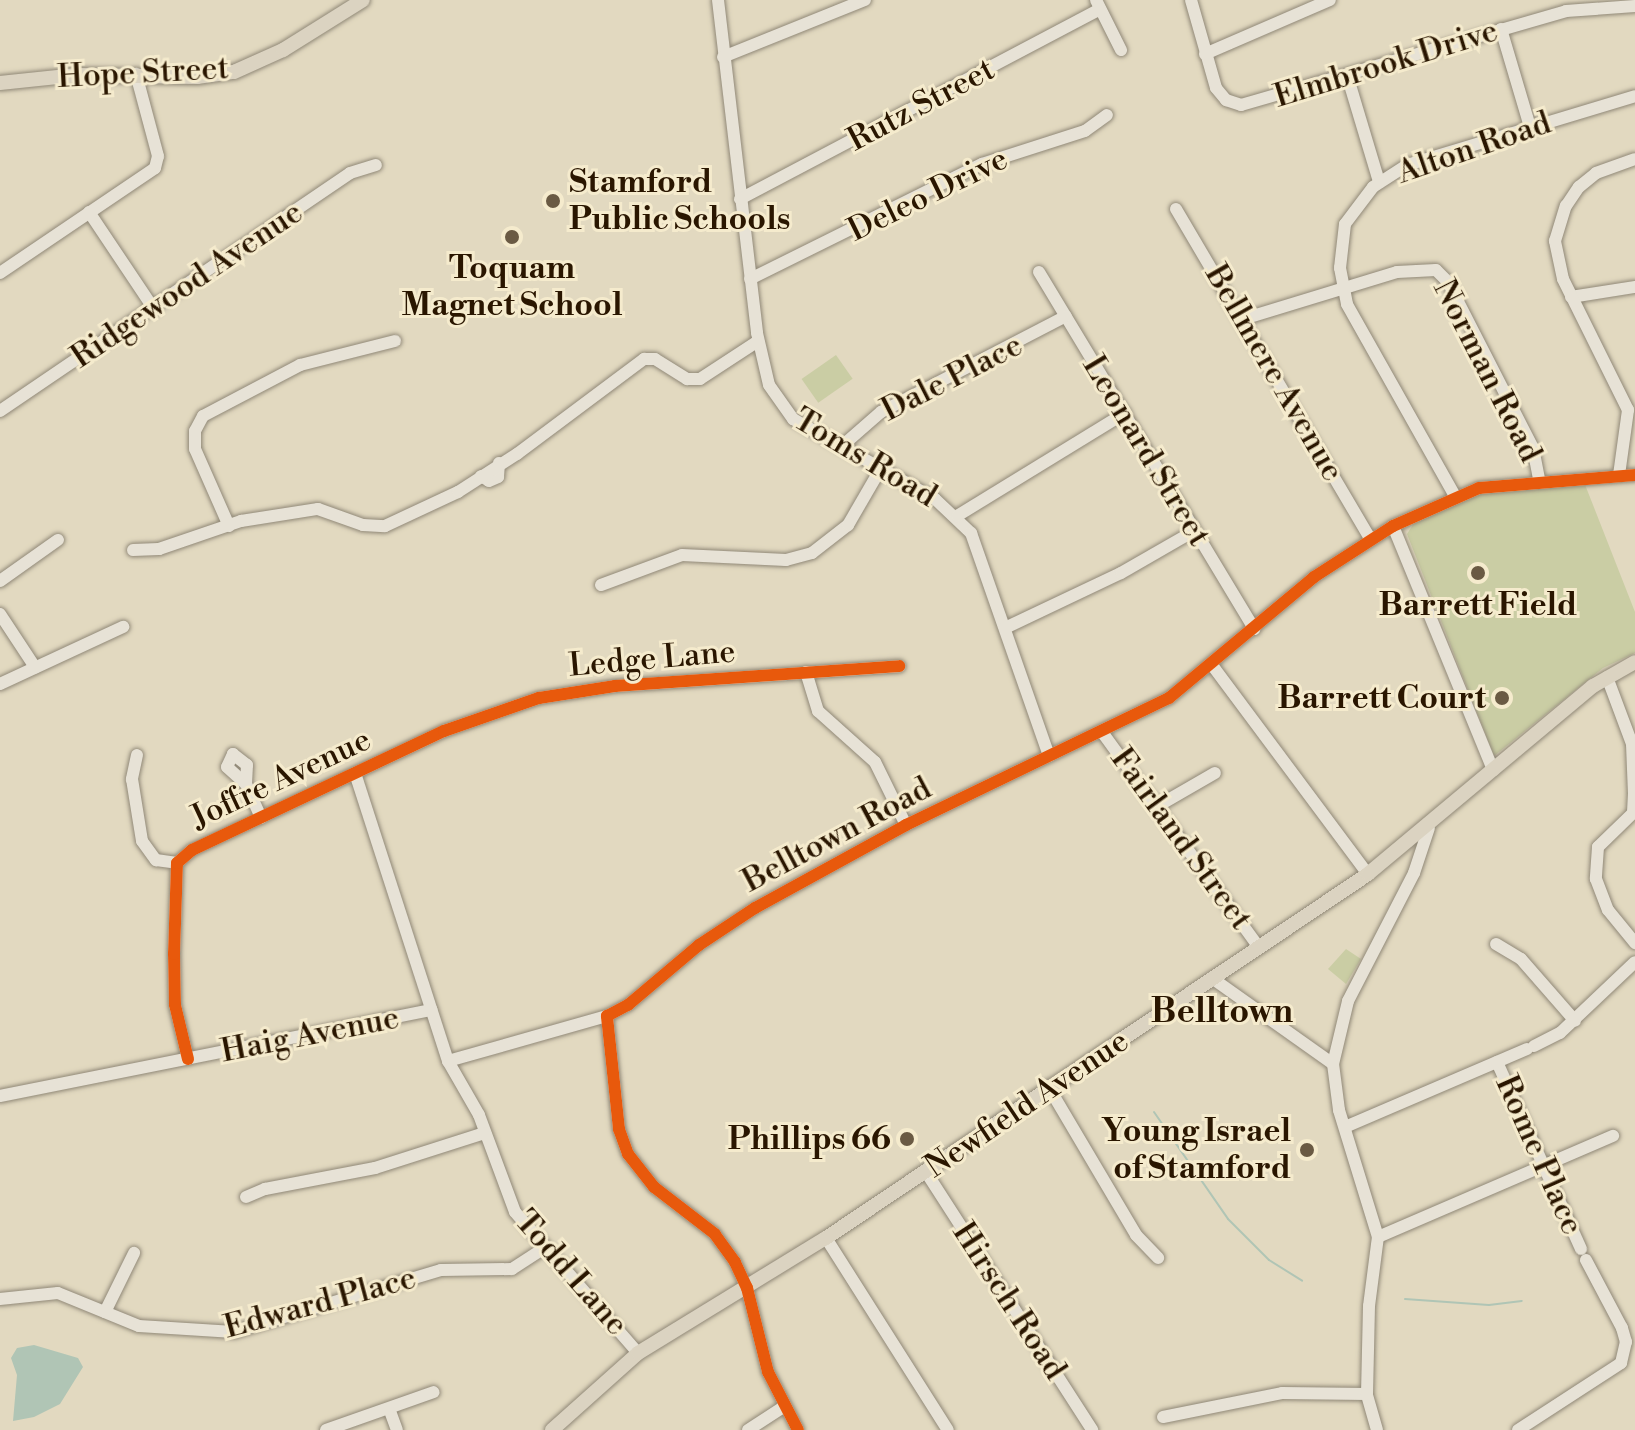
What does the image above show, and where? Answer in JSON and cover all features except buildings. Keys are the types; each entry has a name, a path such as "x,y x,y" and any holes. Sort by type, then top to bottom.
{"main road":[{"name":"Hope Street","path":"0,83 136,74 197,77 247,68 363,0"},
{"name":"Newfield Avenue","path":"552,1430 638,1353 826,1238 1048,1086 1368,874 1429,828 1493,770 1607,677 1635,662"}],"street":[{"name":"Toms Road","path":"718,0 758,341 780,406 957,516 977,544 1049,756"},
{"path":"723,57 865,0"},
{"path":"1191,0 1205,54 1330,0"},
{"path":"1098,4 1121,50"},
{"name":"Rutz Street","path":"740,199 1098,4"},
{"name":"Elmbrook Drive","path":"1205,54 1216,88 1231,103 1250,104 1584,7 1635,6"},
{"path":"1501,29 1530,127"},
{"path":"0,273 152,172 159,161 136,74"},
{"path":"1347,75 1379,182"},
{"name":"Alton Road","path":"1455,496 1343,290 1342,231 1379,182 1415,162 1635,96"},
{"name":"Deleo Drive","path":"750,279 982,164 1085,131 1107,115"},
{"path":"1619,475 1631,410 1571,297 1555,253 1566,206 1596,173 1635,159"},
{"name":"Ridgewood Avenue","path":"2,406 154,309 350,173 376,165"},
{"name":"Bellmere Avenue","path":"1176,209 1370,539"},
{"path":"89,212 154,309"},
{"name":"Norman Road","path":"1243,319 1417,268 1443,275 1533,448 1539,480"},
{"name":"Leonard Street","path":"1039,272 1254,629"},
{"path":"1571,297 1635,287"},
{"name":"Dale Place","path":"842,446 881,412 1066,316"},
{"path":"229,526 195,449 195,431 203,416 300,365 395,341"},
{"path":"133,550 159,549 229,526 318,509 363,525 385,526 481,476 644,359 655,359 687,379 700,379 758,341"},
{"path":"957,516 1125,413"},
{"path":"601,585 682,555 786,560 812,553 848,525 881,468"},
{"name":"Belltown Road","path":"448,1061 607,1016 628,1005 725,926 906,825 1169,698 1314,577 1393,526 1455,496 1539,480 1635,475"},
{"path":"1393,526 1493,770"},
{"path":"1005,628 1121,573 1194,531"},
{"path":"0,581 58,540"},
{"path":"0,614 35,667"},
{"path":"0,684 123,627"},
{"path":"1212,665 1368,874"},
{"name":"Ledge Lane","path":"505,709 571,691 899,666"},
{"path":"806,672 818,711 875,762 906,825"},
{"path":"1607,677 1632,744 1634,813 1603,839 1596,871 1603,900 1635,943"},
{"name":"Joffre Avenue","path":"188,1059 174,986 177,863 192,850 355,773 505,709"},
{"name":"Fairland Street","path":"1102,732 1259,947"},
{"path":"137,755 132,779 142,841 156,860 177,863"},
{"name":"Todd Lane","path":"355,773 448,1061 485,1133 515,1212 638,1353"},
{"path":"1156,807 1215,773"},
{"path":"246,784 261,818"},
{"path":"1377,1430 1367,1394 1368,1319 1378,1237 1345,1127 1333,1064 1348,1001 1414,873 1429,828"},
{"path":"1496,944 1521,959 1575,1021"},
{"path":"1345,1127 1530,1048 1575,1021 1635,962"},
{"path":"1212,978 1333,1064"},
{"name":"Haig Avenue","path":"0,1096 432,1010"},
{"path":"607,1016 619,1129 628,1154 654,1187 715,1234 747,1288 768,1372 798,1430"},
{"name":"Rome Place","path":"1497,1062 1626,1342 1621,1363 1518,1430"},
{"path":"1048,1086 1136,1235 1158,1258"},
{"path":"246,1197 265,1189 375,1168 485,1133"},
{"path":"1378,1237 1613,1136"},
{"name":"Hirsch Road","path":"926,1172 1092,1430"},
{"path":"826,1238 948,1430"},
{"name":"Edward Place","path":"0,1299 44,1291 156,1330 234,1332 441,1270 512,1269 544,1248"},
{"path":"105,1312 134,1253"},
{"path":"326,1430 390,1411 434,1392"},
{"path":"1163,1417 1282,1393 1367,1394"},
{"path":"748,1430 785,1406"},
{"path":"390,1411 397,1430"}],"green space":[{"path":"836,355 853,379 818,403 802,379"},
{"path":"1584,482 1635,612 1635,653 1603,668 1494,756 1407,534 1414,523 1477,494"},
{"path":"1346,949 1361,959 1346,984 1328,969"}],"shaded area":[{"path":"34,1345 78,1358 83,1367 60,1404 34,1417 13,1421 17,1375 11,1358 17,1348"}],"waterway":[{"path":"1154,1112 1228,1219 1269,1260 1302,1281"},
{"path":"1405,1299 1489,1305 1522,1301"}],"cycle path":[{"path":"798,1430 768,1372 747,1288 735,1262 715,1234 654,1187 628,1154 619,1129 607,1016 628,1005 699,945 755,908 906,825 1169,698 1314,577 1393,526 1479,488 1635,475"},
{"path":"188,1059 175,1005 174,954 177,863 192,850 444,731 539,698 615,686 899,666"}],"place":[{"name":"Stamford Public Schools","path":"553,201"},
{"name":"Toquam Magnet School","path":"512,237"},
{"name":"Barrett Field","path":"1478,573"},
{"name":"Barrett Court","path":"1502,698"},
{"name":"Phillips 66","path":"907,1139"},
{"name":"Young Israel of Stamford","path":"1307,1150"}],"district":[{"name":"Belltown","path":"1222,1013"}]}
